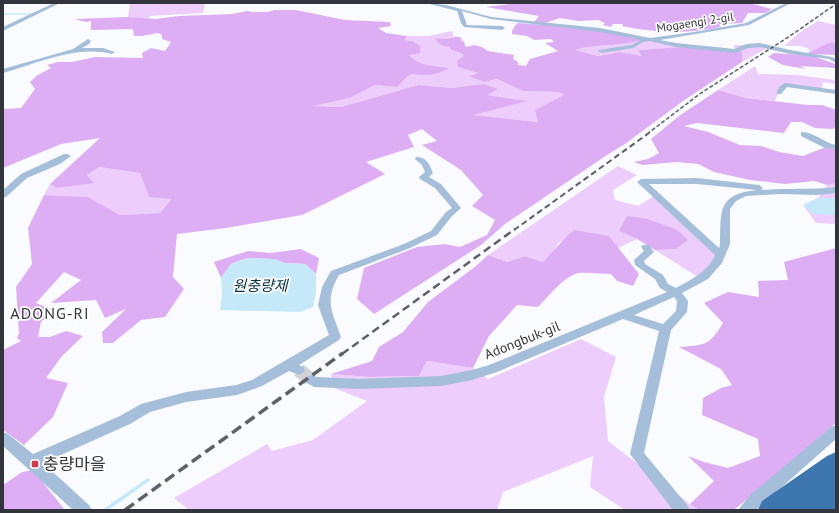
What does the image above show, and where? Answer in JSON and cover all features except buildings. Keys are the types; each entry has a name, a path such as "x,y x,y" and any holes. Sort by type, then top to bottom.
{"highway":[{"path":"771,510 836,463"},
{"path":"806,510 836,476"},
{"path":"833,510 836,506"}],"street":[{"path":"3,29 58,3"},
{"path":"428,3 501,19 600,30 676,45 734,51 747,46 760,45 790,52 830,58 836,61"},
{"name":"Mogaengi 2-gil","path":"600,51 634,46 642,41 694,34 747,24 788,3"},
{"path":"459,10 463,23 466,26 502,28"},
{"path":"3,71 75,50 87,44 88,41"},
{"path":"75,50 103,50 112,52"},
{"path":"779,93 785,85 836,92"},
{"path":"804,134 828,146 836,147"},
{"path":"3,195 12,185 24,176 67,156"},
{"path":"31,462 124,420 146,408 186,397 237,390 257,383 293,368 335,337 324,305 327,287 335,273 407,246 434,233 449,214 456,208 438,186 423,177 429,173 426,164 419,159"},
{"name":"Adongbuk-gil","path":"721,254 641,182 698,181 781,191 817,192 836,190"},
{"name":"Adongbuk-gil","path":"311,380 314,382 358,384 412,383 441,381 472,375 492,369 623,316 676,292 704,277 717,263 725,244 726,208 733,199 744,194 781,191"},
{"path":"646,247 649,252 639,260 640,265 659,277 664,286 676,292 683,301 681,312 665,329 637,454 682,510"},
{"path":"623,316 665,329"},
{"path":"746,510 754,501 836,431"},
{"path":"3,438 22,453 84,510"}],"shaded area":[{"path":"130,3 205,3 203,13 150,16 148,19 128,17"},
{"path":"518,3 749,3 772,9 765,13 748,13 742,23 719,24 721,27 697,31 672,32 622,26 623,24 613,24 611,27 603,25 605,23 598,20 578,21 560,18 542,24 534,22 539,16 486,7"},
{"path":"275,10 296,10 345,20 390,22 391,26 378,28 386,33 407,36 405,40 412,41 420,46 420,53 409,55 413,59 428,65 449,68 440,73 430,75 410,74 397,87 375,85 350,98 313,106 341,107 418,85 451,88 484,84 498,89 487,95 527,101 473,115 538,122 535,110 564,95 558,92 523,91 496,79 485,82 469,76 479,73 458,67 457,61 464,56 461,53 451,50 449,47 441,45 435,38 445,39 460,37 462,38 461,40 464,42 466,47 474,45 482,47 488,51 514,55 513,59 518,62 518,65 526,66 530,59 558,51 545,43 554,42 551,39 534,40 527,36 512,34 512,31 517,23 576,27 646,39 575,50 598,56 619,52 641,56 638,50 704,46 742,52 742,62 683,101 625,144 505,224 481,245 374,314 357,299 364,268 417,247 445,244 460,247 487,235 495,220 472,206 483,195 461,170 422,145 437,141 422,129 408,135 414,147 366,162 385,174 302,215 226,228 177,234 173,277 184,289 165,317 141,320 113,343 103,343 102,332 126,309 105,318 96,300 51,303 81,280 64,272 36,303 53,310 41,322 38,337 50,337 66,331 83,336 62,356 46,378 68,383 53,417 24,445 3,430 3,350 21,341 17,338 19,333 16,287 32,264 28,228 44,195 88,197 120,215 160,213 171,199 149,197 140,173 99,167 87,175 94,183 57,188 50,184 100,138 61,144 3,168 3,109 21,108 35,89 30,82 36,76 51,68 47,65 95,57 143,58 142,53 151,48 165,51 171,42 162,39 162,35 158,33 134,36 133,29 91,30 91,21 86,22 74,19 128,17 155,19 179,16 232,14 247,11 267,12"},
{"path":"818,21 836,25 836,44 810,52 809,49 801,46 784,46 802,31"},
{"path":"452,31 454,36 446,39 435,38 441,45 461,53 480,73 470,75 485,82 495,79 523,91 558,92 565,96 535,110 539,122 471,115 526,101 486,95 498,89 484,84 451,88 418,85 341,107 311,106 350,98 375,85 397,87 410,74 422,75 448,68 427,65 413,59 409,55 412,41 405,40 407,36 429,36"},
{"path":"646,39 689,47 638,50 641,57 619,52 598,56 574,50 592,46 628,43"},
{"path":"834,42 834,44 836,44 836,55 804,54 826,44"},
{"path":"734,45 763,45 767,48 742,62 742,52 735,50"},
{"path":"774,53 812,56 833,63 836,65 836,68 800,66 806,69 783,65 768,57"},
{"path":"755,66 758,74 798,75 834,80 836,84 823,82 822,89 782,84 775,101 746,98 718,90"},
{"path":"718,90 746,98 808,105 822,105 836,110 836,126 833,129 815,128 802,122 791,122 784,133 697,123 684,126 708,132 740,145 761,146 779,152 803,156 826,147 836,149 836,183 827,185 814,181 785,184 750,180 714,172 698,164 677,162 642,165 634,162 648,159 659,153 651,139 679,116"},
{"path":"618,166 637,175 613,190 615,200 638,206 654,196 719,258 698,277 655,250 676,249 687,240 676,229 648,219 619,231 637,239 618,248 609,236 559,242 552,254 543,262 525,256 507,262 488,255"},
{"path":"99,167 140,173 149,197 171,198 160,213 120,215 88,197 44,195 50,184 57,188 93,182 87,175"},
{"path":"836,182 836,224 816,223 803,205 818,198 827,185"},
{"path":"627,216 648,219 676,229 688,240 676,249 655,250 637,239 619,231"},
{"path":"574,230 609,236 639,274 633,286 617,281 611,274 579,273 568,278 538,307 517,305 489,336 473,368 427,361 419,376 370,377 331,374 372,361 379,347 403,332 428,302 476,266 488,255 507,262 525,256 543,262"},
{"path":"836,248 836,423 734,510 699,510 690,504 714,481 688,456 728,468 760,456 758,439 702,415 703,398 721,388 732,385 721,369 679,347 695,346 706,343 714,336 723,323 704,303 728,292 759,297 758,281 788,280 784,262"},
{"path":"301,249 319,258 316,274 305,264 285,263 274,259 247,258 231,264 221,278 214,262 248,251 270,253"},
{"path":"581,339 616,357 604,397 608,441 699,510 625,510 590,487 593,456 503,492 497,510 189,510 174,498 267,444 272,451 313,440 367,401 334,388 331,374 370,377 419,376 427,361 473,368 488,379"},
{"path":"33,470 65,510 3,510 3,485 22,472"}],"water":[{"path":"818,198 836,198 836,215 813,214 803,205"},
{"name":"원충량제","path":"247,258 274,259 285,263 305,264 316,274 316,293 313,307 300,312 220,310 222,294 221,278 231,264"}],"waterway":[{"path":"3,14 30,14"},
{"path":"105,510 148,480"}],"tunnel":[{"path":"299,370 311,380"}],"railway":[{"path":"647,134 701,93 790,36 836,4"},
{"path":"514,230 649,133"},
{"path":"342,354 515,229"},
{"path":"125,510 343,353"}],"place":[{"name":"충량마을","path":"35,464"}],"district":[{"name":"ADONG-RI","path":"50,313"}]}
